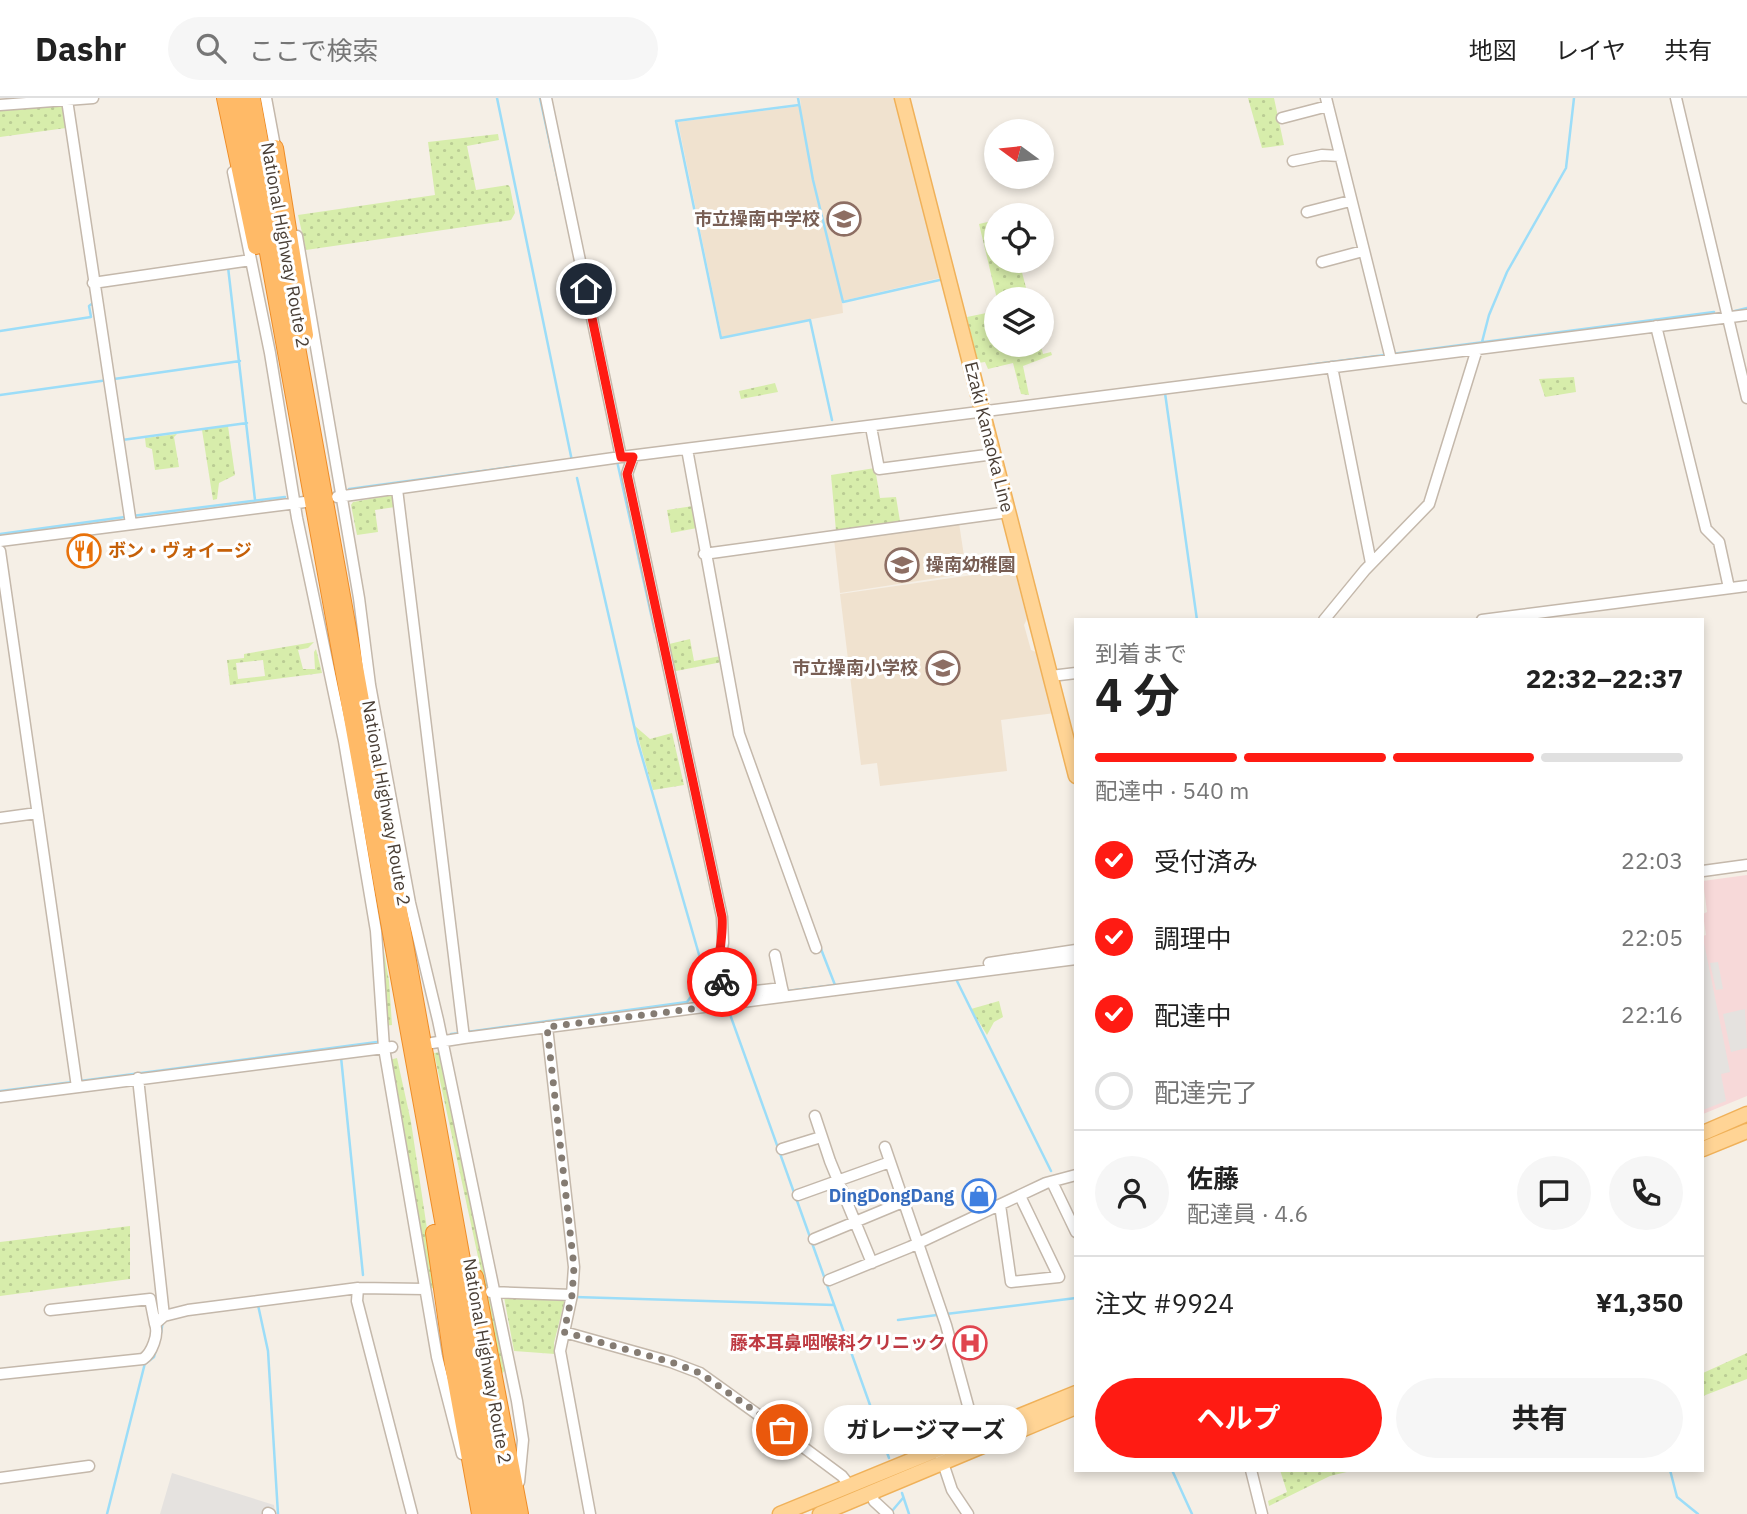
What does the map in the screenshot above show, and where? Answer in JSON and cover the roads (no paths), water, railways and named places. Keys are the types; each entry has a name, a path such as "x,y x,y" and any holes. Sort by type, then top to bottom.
{"highway":[{"path":"225,98 256,247 292,391"},
{"name":"National Highway Route 2","path":"240,98 427,1140 474,1360 515,1510"},
{"name":"National Highway Route 2","path":"252,98 416,1008 474,1360 496,1514"},
{"path":"275,148 316,412 314,445"},
{"path":"416,1008 453,1167 499,1391 515,1510"},
{"path":"427,1140 423,1164 453,1365 480,1514"}],"main road":[{"name":"Ezaki Kanaoka Line","path":"902,98 1074,768"},
{"path":"1704,1133 1747,1114"},
{"path":"1704,1149 1747,1131"},
{"path":"820,1514 872,1493 941,1457 976,1435 1074,1394"},
{"path":"780,1514 850,1486 941,1457 1074,1408"}],"street":[{"path":"0,105 93,98"},
{"path":"225,98 235,187 271,353 344,741 376,931 388,1048 425,1290 438,1357 480,1514"},
{"path":"266,98 275,148 296,230 337,497 391,804 490,1292 501,1317 523,1440 515,1510"},
{"path":"546,98 722,917 723,943 718,967 728,1001"},
{"path":"1676,98 1747,398"},
{"path":"64,99 130,519"},
{"path":"1282,118 1327,102 1390,356"},
{"path":"1293,161 1322,155 1340,156"},
{"path":"1307,212 1350,201"},
{"path":"1322,262 1363,251"},
{"path":"93,283 251,260"},
{"path":"337,497 623,456 984,413 1332,367 1390,356 1480,348 1747,314"},
{"path":"1656,326 1706,529 1719,542 1729,588"},
{"path":"1326,618 1371,563 1426,509 1432,498 1480,348"},
{"path":"1332,367 1371,563"},
{"path":"871,427 879,469 994,454"},
{"path":"687,449 704,554 739,734 816,948"},
{"path":"397,489 464,1034"},
{"path":"0,541 130,519 299,503"},
{"path":"704,554 1008,512"},
{"path":"0,551 77,1083"},
{"path":"1497,618 1747,586"},
{"path":"1051,676 1074,673"},
{"path":"0,818 37,813"},
{"path":"1704,871 1747,865"},
{"path":"989,963 1074,950"},
{"path":"775,955 783,992"},
{"path":"438,1042 464,1034 547,1027 783,992 1074,959"},
{"path":"706,972 714,978 728,1001"},
{"path":"547,1027 572,1247 572,1295 560,1351 590,1514"},
{"path":"0,1097 77,1083 388,1048"},
{"path":"0,1374 143,1359 150,1353 161,1319 138,1078"},
{"path":"815,1116 872,1263"},
{"path":"782,1149 821,1137"},
{"path":"885,1147 946,1325 976,1435"},
{"path":"798,1195 890,1162"},
{"path":"829,1280 1052,1182 1074,1176"},
{"path":"1052,1182 1074,1228"},
{"path":"1000,1205 1010,1282 1059,1277 1020,1196"},
{"path":"814,1239 903,1202"},
{"path":"161,1319 188,1310 358,1288 437,1292"},
{"path":"358,1288 357,1301 412,1514"},
{"path":"490,1292 572,1295"},
{"path":"50,1310 150,1299 161,1319"},
{"path":"499,1391 507,1370 501,1317"},
{"path":"564,1332 671,1362 700,1373 842,1476 850,1486"},
{"path":"941,1457 952,1490 968,1514"},
{"path":"0,1478 89,1466"},
{"path":"1252,1472 1262,1514"},
{"path":"872,1493 874,1501 888,1514"}],"waterway":[{"path":"497,98 572,461"},
{"path":"540,98 561,194"},
{"path":"798,98 813,180 843,302 944,279"},
{"path":"1482,342 1489,315 1507,272 1566,168 1574,98"},
{"path":"799,105 676,121 721,338 810,320 832,420"},
{"path":"228,267 255,500"},
{"path":"0,331 91,317 89,306 93,303"},
{"path":"1731,312 1747,308"},
{"path":"1392,354 1714,312"},
{"path":"1308,365 1385,355"},
{"path":"114,379 240,361"},
{"path":"0,395 108,380"},
{"path":"1165,393 1197,618"},
{"path":"122,440 247,423"},
{"path":"617,461 655,632"},
{"path":"349,489 519,466"},
{"path":"577,478 638,743 702,965"},
{"path":"132,516 285,497"},
{"path":"0,534 125,517"},
{"path":"821,949 835,985"},
{"path":"467,1032 687,1002 707,975"},
{"path":"956,979 1051,1171"},
{"path":"787,991 836,985"},
{"path":"727,1006 810,1237"},
{"path":"451,1034 461,1033"},
{"path":"80,1081 377,1042"},
{"path":"341,1057 363,1275"},
{"path":"0,1091 73,1082"},
{"path":"812,1243 889,1458"},
{"path":"575,1297 834,1305"},
{"path":"946,1314 1074,1298"},
{"path":"258,1305 268,1351 278,1514"},
{"path":"898,1320 937,1315"},
{"path":"161,1333 163,1320"},
{"path":"146,1363 154,1357 156,1350"},
{"path":"107,1514 145,1363"},
{"path":"1173,1472 1192,1514"},
{"path":"1671,1472 1677,1497 1698,1514"},
{"path":"902,1493 909,1514"},
{"path":"892,1511 903,1498"}],"place":[{"name":"市立操南中学校","path":"844,219"},
{"name":"ボン・ヴォイージ","path":"84,551"},
{"name":"操南幼稚園","path":"902,565"},
{"name":"市立操南小学校","path":"943,668"},
{"name":"DingDongDang","path":"979,1196"},
{"name":"藤本耳鼻咽喉科クリニック","path":"970,1343"},
{"name":"ガレージマーズ","path":"782,1430"}]}
